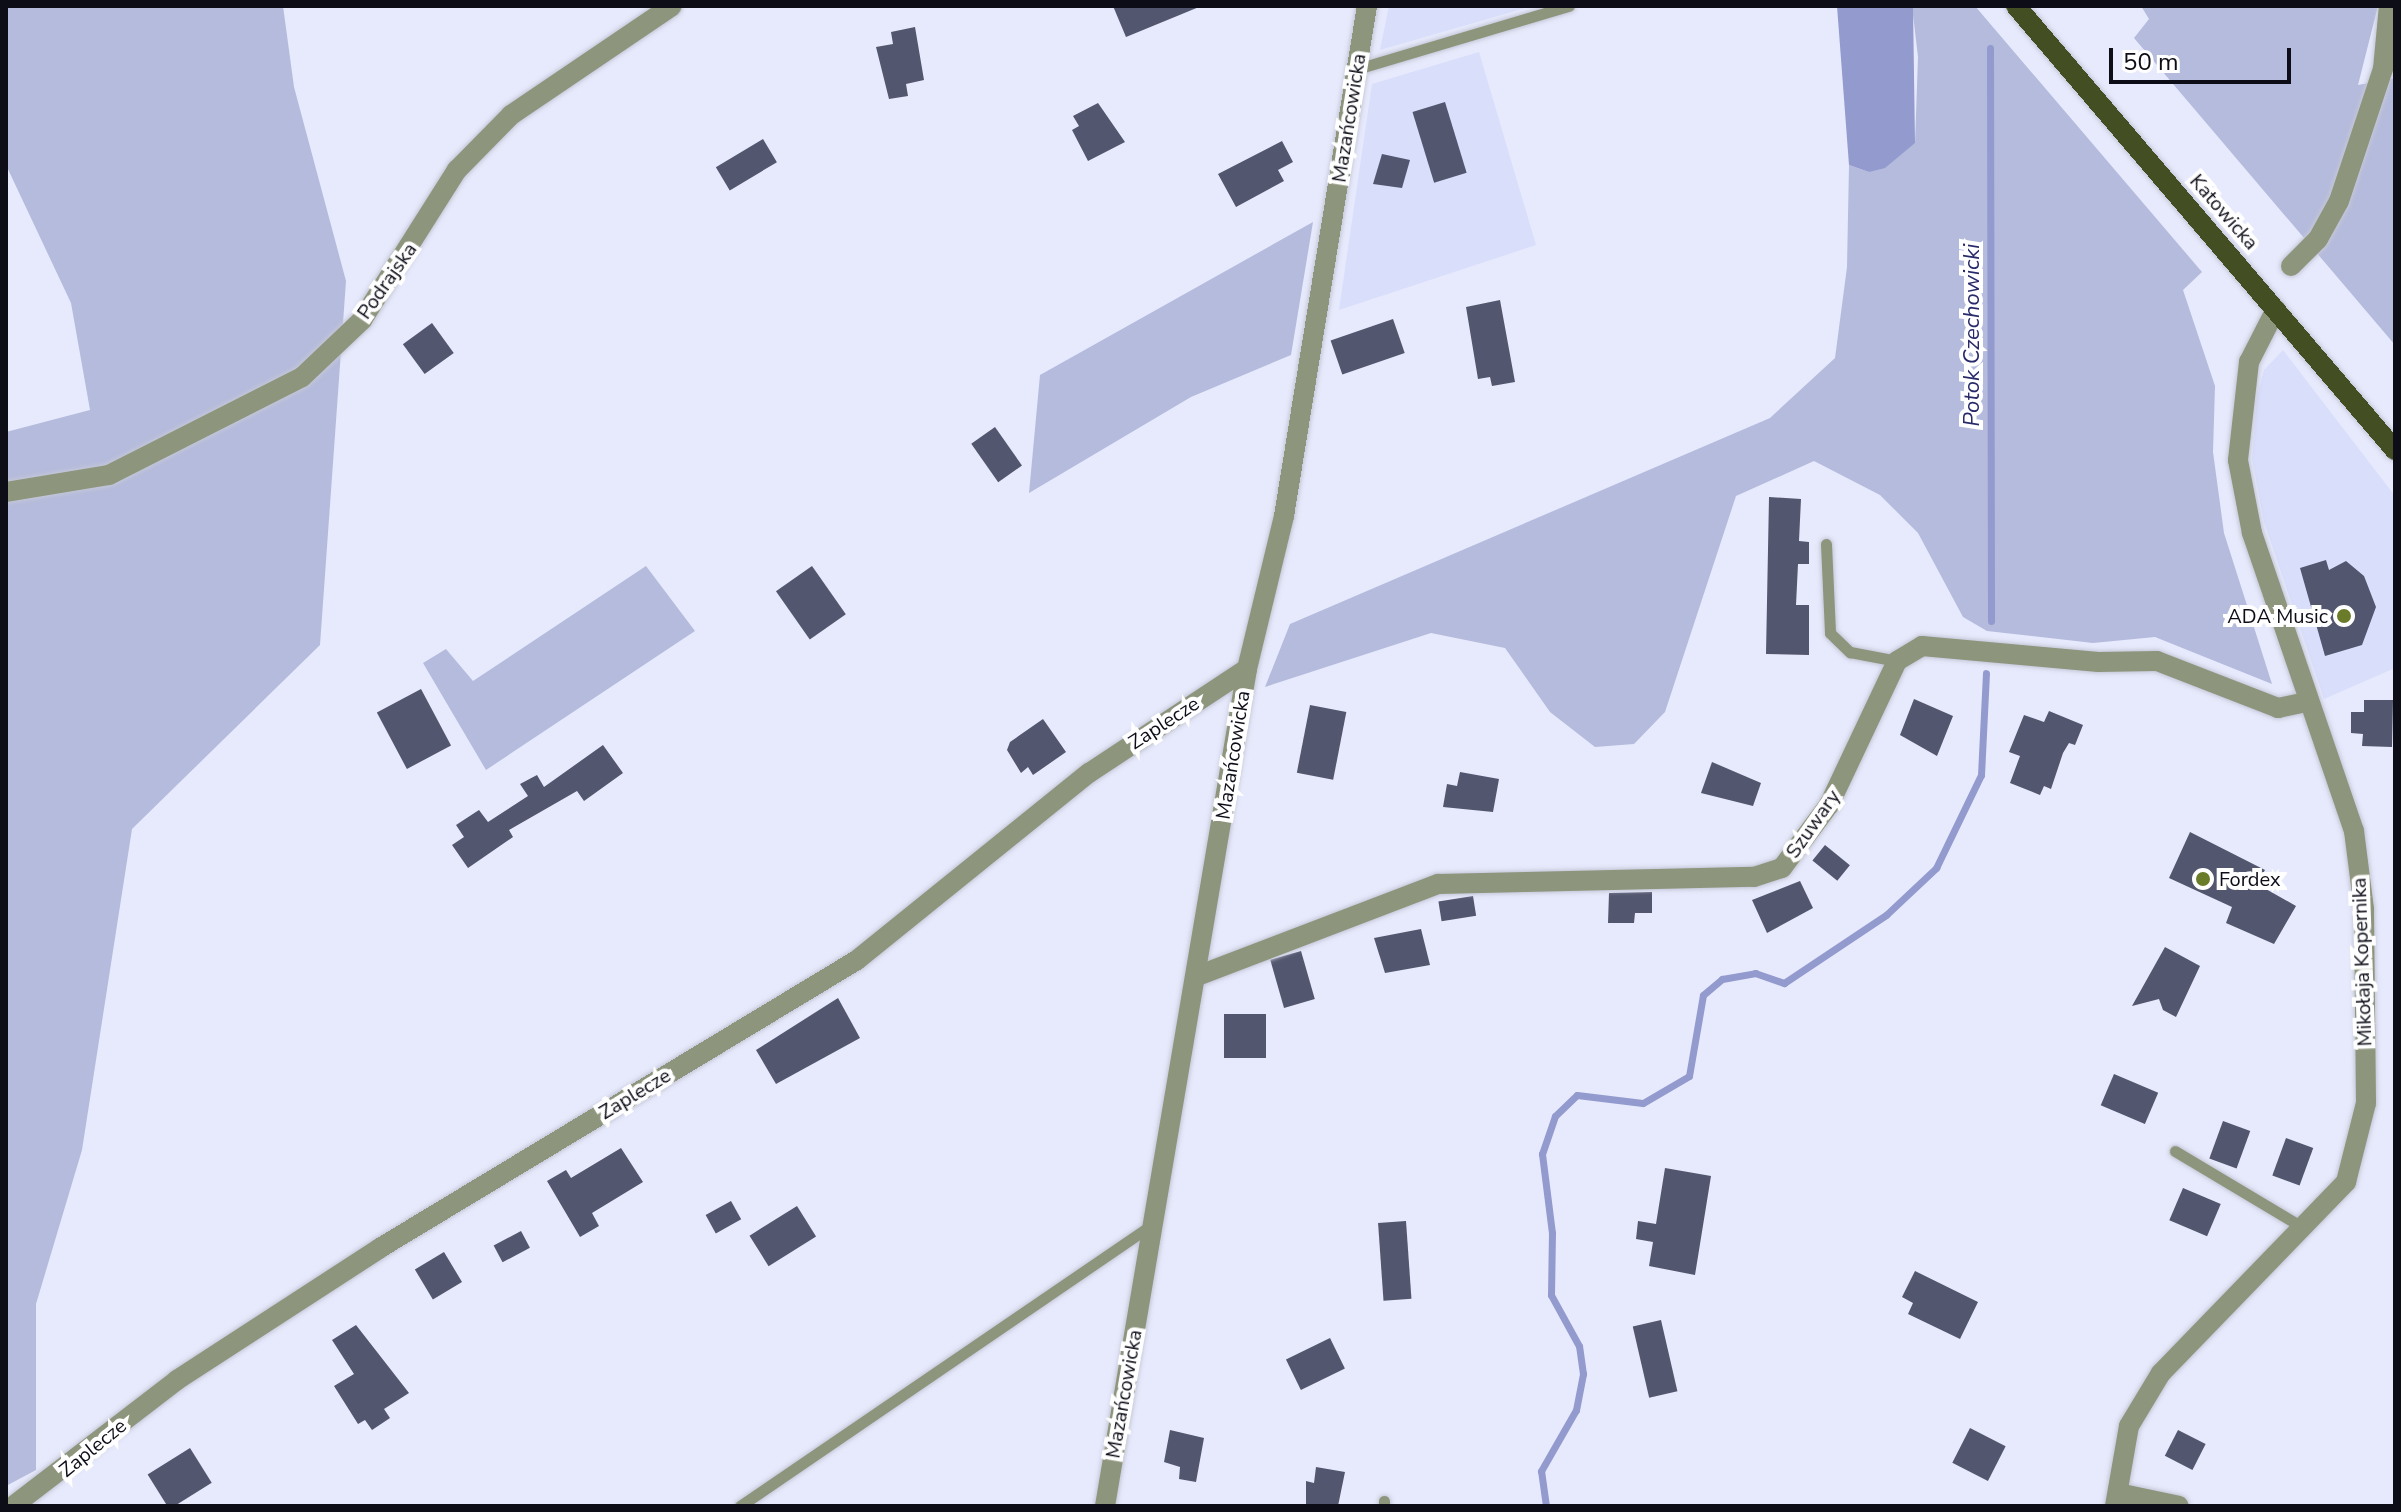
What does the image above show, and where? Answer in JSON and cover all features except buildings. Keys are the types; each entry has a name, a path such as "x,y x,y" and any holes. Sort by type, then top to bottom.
{"main road":[{"name":"Katowicka","path":"2016,6 2395,450"}],"street":[{"name":"Podrajska","path":"6,492 109,475 302,377 362,320 457,170 511,115 672,6"},
{"name":"Mazańcowicka","path":"1105,1506 1247,669 1284,516 1367,6"},
{"path":"2291,266 2318,239 2339,201 2383,69 2389,6"},
{"name":"Mikołaja Kopernika","path":"2117,1499 2129,1426 2161,1373 2346,1182 2366,1103 2364,909 2354,831 2306,702 2252,533 2238,460 2249,362 2276,309"},
{"path":"1897,661 1922,646 2098,662 2157,661 2278,708 2306,702"},
{"name":"Szuwary","path":"1197,976 1438,884 1754,877 1782,868 1829,805 1897,661"},
{"name":"Zaplecze","path":"13,1506 177,1380 367,1256 857,960 1089,773 1247,669"},
{"path":"2117,1499 2179,1506"}],"lane":[{"path":"1357,69 1569,6"},
{"path":"1826,544 1830,633 1850,652 1897,661"},
{"path":"2175,1151 2302,1227"},
{"path":"740,1506 1154,1224"}],"shaded area":[{"path":"6,6 283,6 294,87 346,281 320,645 132,829 82,1150 36,1304 36,1470 6,1486 6,432 90,410 71,303 6,165"},
{"path":"1389,6 1532,6 1380,50"},
{"path":"1837,6 1913,7 1915,143 1885,168 1869,172 1849,165"},
{"path":"1912,6 1975,6 2202,272 2183,290 2215,386 2213,452 2224,533 2272,684 2155,637 2093,643 1987,631 1963,617 1918,533 1880,495 1814,461 1736,496 1665,712 1634,744 1595,747 1550,712 1505,648 1431,633 1265,687 1290,624 1770,418 1835,358 1847,267 1849,165 1869,172 1915,143 1918,57"},
{"path":"2141,6 2378,6 2358,85 2395,78 2395,345 2134,38 2149,19"},
{"path":"1479,52 1536,245 1339,310 1372,84"},
{"path":"1313,222 1291,355 1191,397 1029,493 1040,375"},
{"path":"2283,350 2395,496 2395,668 2324,699 2264,522 2252,459 2257,396 2264,370"},
{"path":"646,566 695,631 486,770 423,663 446,649 473,681"}],"waterway":[{"name":"Potok Czechowicki","path":"1990,48 1991,621"},
{"name":"Potok Czechowicki","path":"1546,1506 1541,1471 1576,1410 1583,1374 1579,1346 1551,1295 1552,1233 1542,1154 1555,1116 1577,1095 1643,1103 1689,1076 1703,995 1722,979 1755,973 1784,983 1886,915 1936,868 1981,775 1986,673"}],"place":[{"name":"ADA Music","path":"2344,616"},
{"name":"Fordex","path":"2203,879"}]}
